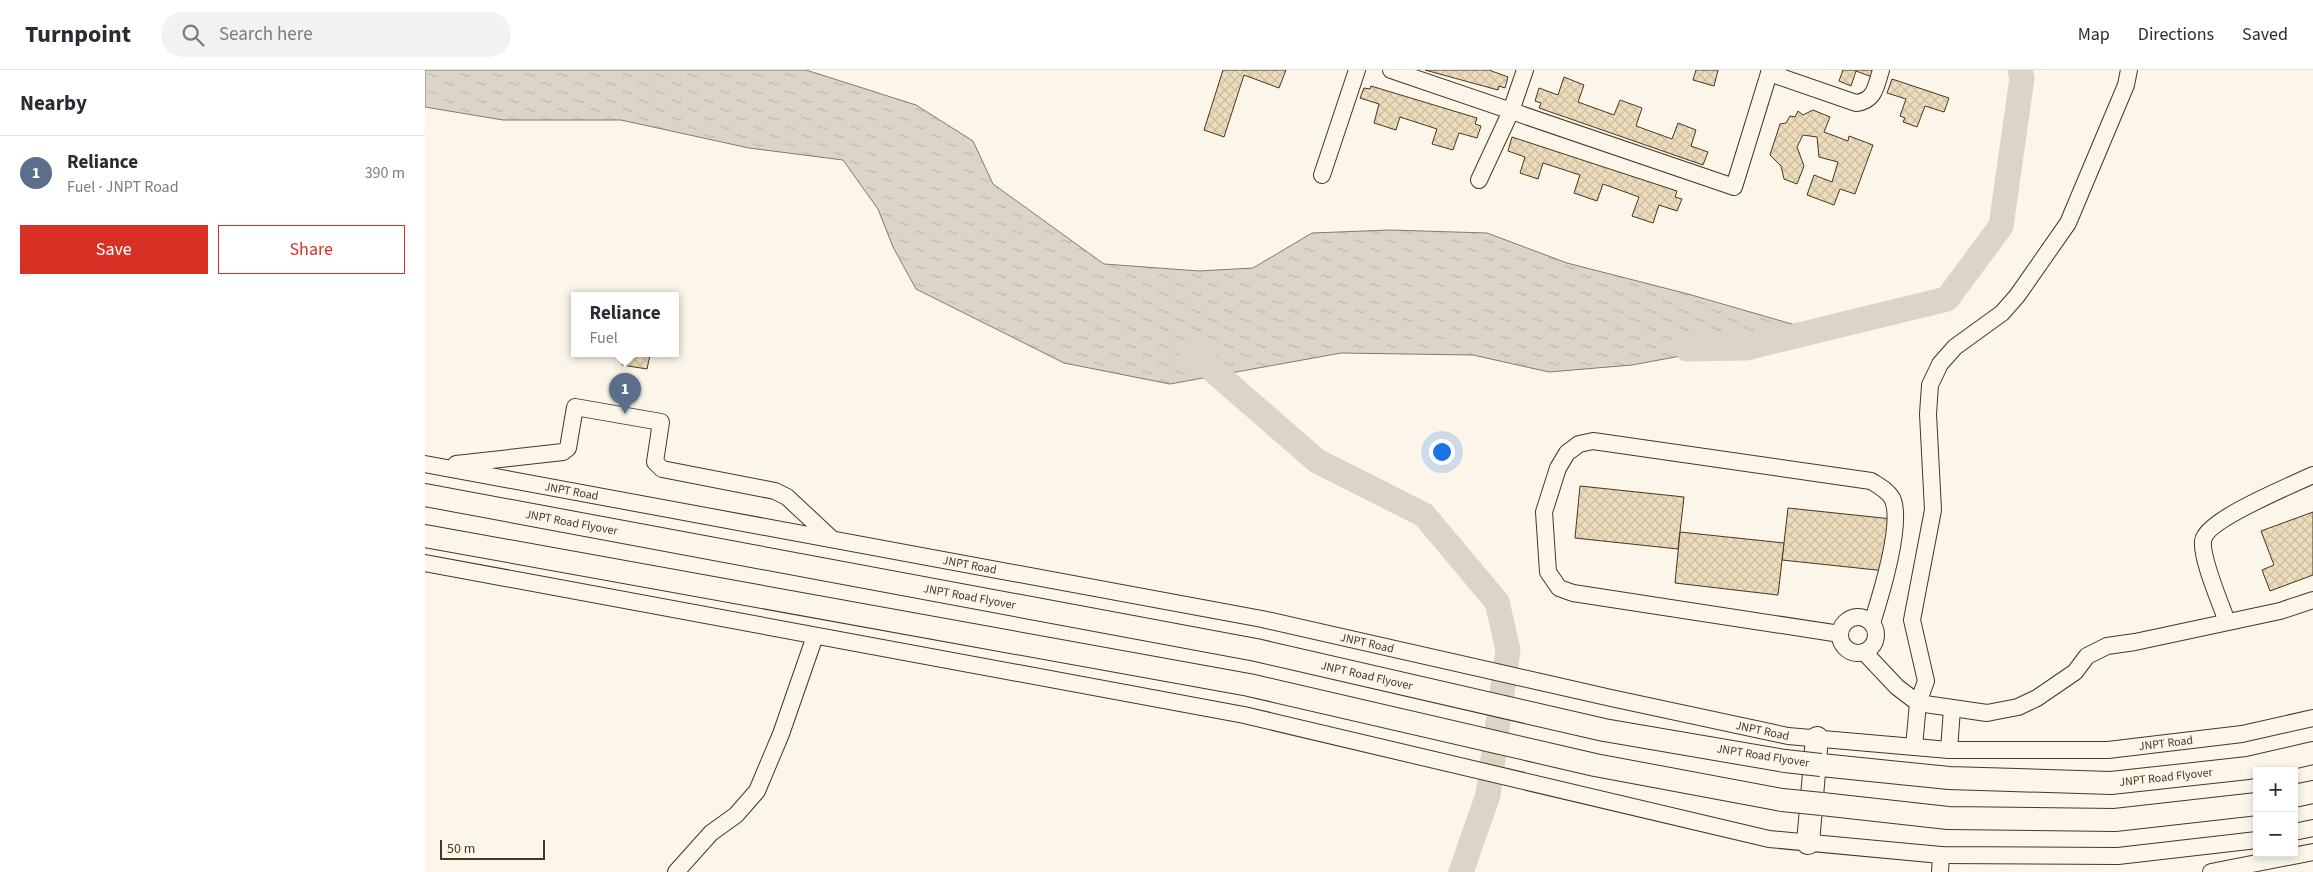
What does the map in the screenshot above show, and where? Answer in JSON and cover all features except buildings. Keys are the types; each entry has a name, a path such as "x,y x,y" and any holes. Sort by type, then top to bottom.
{"highway":[{"name":"JNPT Road Flyover","path":"425,495 1256,650 1604,730 1785,761 1949,778 2111,783 2247,768 2313,753"},
{"path":"425,536 1249,685 1561,758 1782,800 1948,818 2115,820 2253,804"},
{"path":"1808,843 1817,738"},
{"path":"2298,795 2313,792"}],"street":[{"path":"1322,175 1357,70"},
{"path":"1391,70 1734,187 1770,72 1856,103 1865,102 1873,96 1881,70"},
{"path":"1479,180 1511,111 1525,70"},
{"path":"1914,747 1918,703 1926,681 1912,620 1933,510 1928,414 1930,385 1940,364 1955,347 2002,313 2017,296 2068,224 2126,85 2129,70"},
{"path":"431,465 563,452 568,448 575,407 661,422 655,462 657,466 662,469 775,491 787,497 832,539"},
{"path":"1840,634 1573,593 1559,588 1548,572 1544,512 1557,468 1567,453 1579,444 1593,441 1871,481 1883,488 1892,498 1897,514 1884,586 1871,623"},
{"name":"JNPT Road","path":"431,465 1262,619 1788,736 1949,750 2108,750 2242,734 2313,718"},
{"path":"2227,622 2206,559 2203,542 2206,532 2220,520 2313,475"},
{"path":"425,563 1243,715 1769,839 1941,856 2118,856 2253,840"},
{"path":"1864,652 1897,687 1918,703 1987,713 2018,707 2037,698 2075,672 2087,656 2107,646 2280,611 2313,600"},
{"path":"1861,618 1871,623 1875,628 1876,640 1869,650 1858,653 1847,650 1843,645 1840,634 1842,628 1850,620 1861,618"},
{"path":"676,872 711,832 736,815 757,792 781,734 815,636"},
{"path":"1949,750 1952,709"},
{"path":"2298,831 2313,828"},
{"path":"2211,872 2313,852"},
{"path":"1939,872 1941,856"}],"water":[{"path":"425,70 806,70 916,105 973,141 993,184 1104,264 1199,271 1253,268 1312,233 1390,230 1487,233 1567,263 1688,294 1816,331 1632,365 1549,372 1473,355 1341,353 1170,384 1064,363 916,289 893,247 878,209 843,160 749,148 621,120 503,120 425,107"}],"waterway":[{"path":"1687,349 1746,348 1947,299 2001,226 2022,78 2020,70"},
{"path":"1193,353 1317,461 1424,515 1497,602 1508,650 1488,795 1461,872"}],"place":[{"name":"Reliance","path":"625,414"}]}
